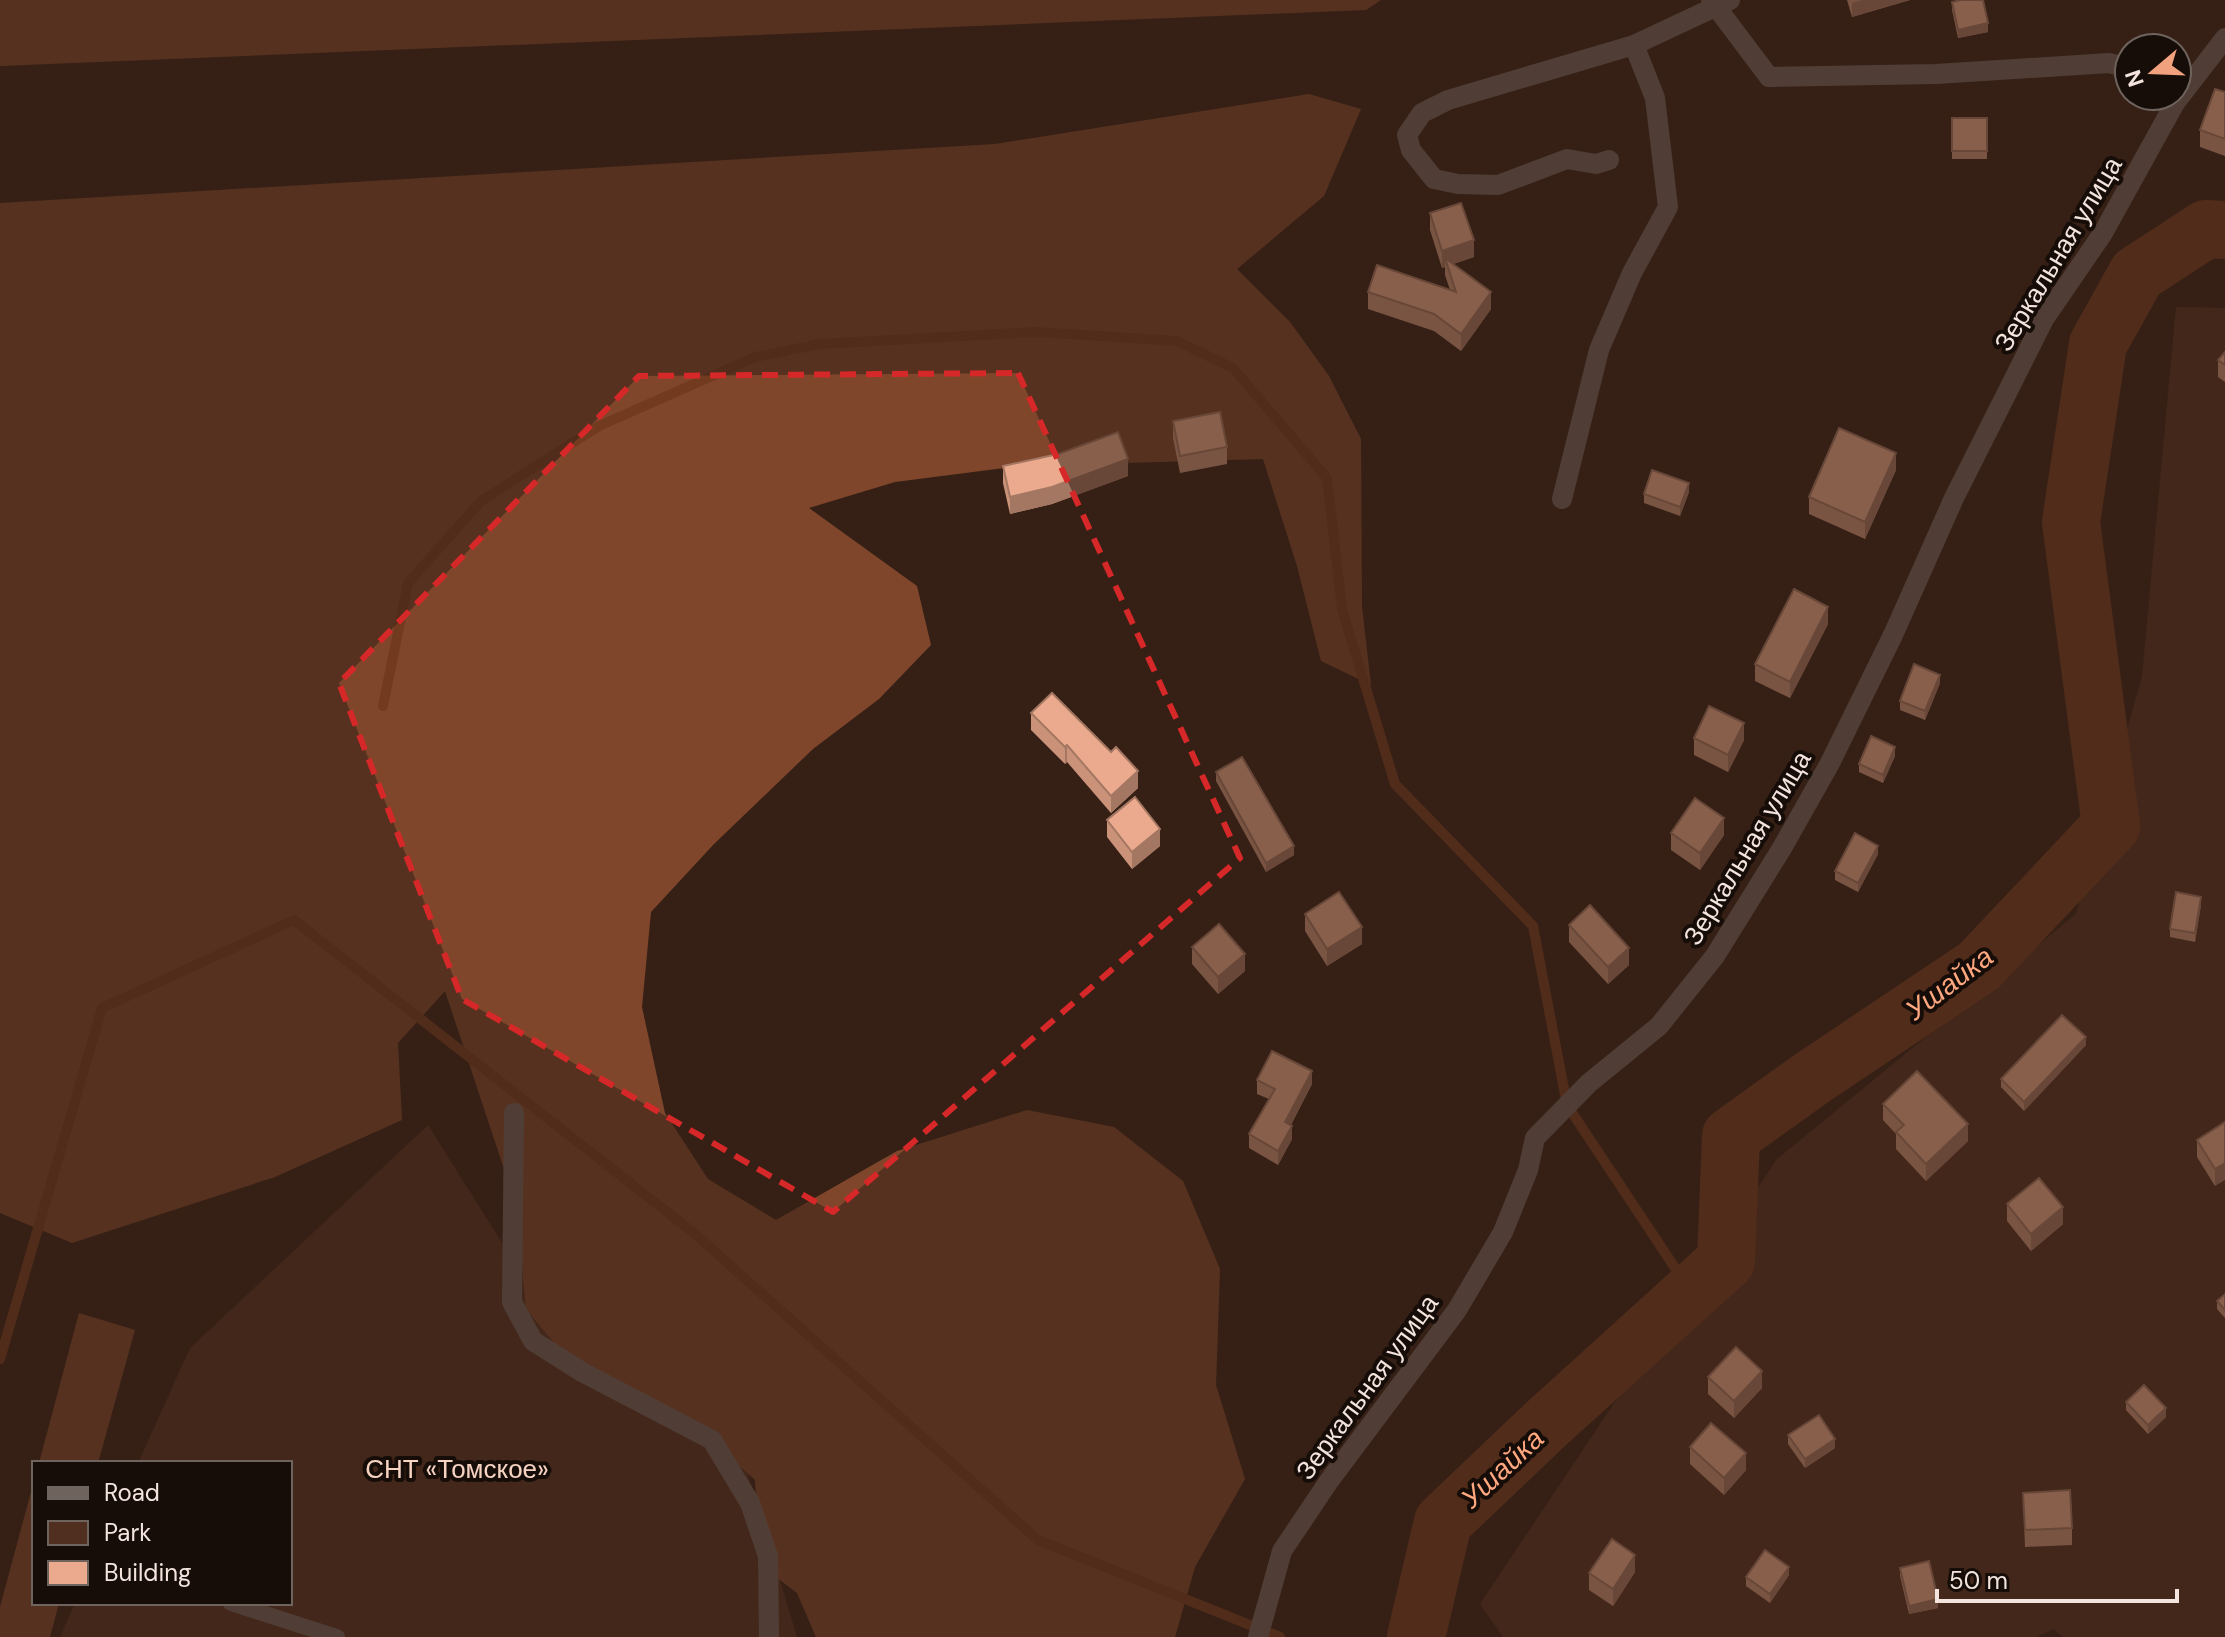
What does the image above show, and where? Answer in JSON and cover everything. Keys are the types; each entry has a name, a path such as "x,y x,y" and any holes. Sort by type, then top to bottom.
{"street":[{"path":"1609,160 1596,164 1567,159 1498,185 1458,184 1434,179 1411,150 1407,135 1422,113 1448,100 1634,45 1719,3 1769,77 1936,74 2113,64"},
{"name":"Зеркальная улица","path":"2193,75 2225,38"},
{"path":"1562,499 1599,350 1632,273 1668,207 1655,98 1634,45"},
{"name":"Зеркальная улица","path":"1258,1637 1282,1551 1329,1481 1457,1310 1503,1232 1528,1170 1535,1138 1589,1083 1659,1026 1715,956 1782,848 1830,763 1886,649 1954,498 2044,319 2103,233 2165,112"},
{"path":"514,1113 512,1302 533,1341 582,1372 712,1440 750,1503 768,1556 769,1637"}],"lane":[{"path":"237,1605 337,1637"}],"highlighted area":[{"path":"1018,373 1240,858 833,1212 462,999 339,683 639,376"}],"green space":[{"path":"2176,307 2225,308 2225,1637 2063,1637 2054,1629 2036,1637 1503,1637 1480,1604 1777,1159 2076,914 2142,676"},
{"name":"СНТ «Томское»","path":"428,1125 565,1343 733,1424 797,1637 60,1637 74,1605 292,1605 292,1461 139,1461 190,1348"}],"shaded area":[{"path":"0,0 1381,0 1366,10 0,66"},
{"path":"1309,94 1361,109 1324,196 1237,269 1290,322 1329,376 1361,439 1362,607 1371,685 1321,661 1297,566 1263,459 1020,466 895,482 809,508 917,586 931,645 879,699 813,749 714,844 651,912 642,1007 665,1113 708,1179 776,1220 897,1151 1027,1110 1114,1127 1183,1181 1220,1269 1216,1385 1245,1479 1195,1567 1175,1637 816,1637 797,1593 760,1565 755,1480 703,1433 563,1354 526,1309 516,1205 445,991 398,1043 402,1120 275,1177 72,1243 0,1213 0,203 995,144"},
{"path":"79,1313 135,1330 99,1461 40,1461"},
{"path":"32,1488 32,1605 58,1605 50,1637 0,1637 0,1607"}],"building":[{"path":"1983,0 1988,23 1958,30 1952,2"},
{"path":"2215,89 2225,92 2225,139 2200,130"},
{"path":"1952,118 1987,118 1987,151 1952,151"},
{"path":"1461,203 1474,240 1442,251 1430,213"},
{"path":"1445,258 1491,292 1461,334 1434,314 1368,292 1377,265 1456,292"},
{"path":"2225,352 2225,365 2218,360"},
{"path":"1220,412 1227,447 1180,456 1173,421"},
{"path":"1839,428 1896,453 1865,522 1809,497"},
{"path":"1118,432 1128,459 1052,487 1010,497 1003,466 1058,454"},
{"path":"1652,470 1689,483 1680,507 1644,494"},
{"path":"1794,589 1828,607 1790,682 1755,664"},
{"path":"1914,664 1940,675 1925,711 1900,701"},
{"path":"1052,693 1111,752 1116,747 1138,771 1111,796 1067,745 1065,747 1031,713"},
{"path":"1709,706 1744,723 1728,755 1694,738"},
{"path":"1871,736 1895,747 1883,775 1859,764"},
{"path":"1242,757 1294,846 1266,863 1216,772"},
{"path":"1135,797 1160,829 1132,852 1107,820"},
{"path":"1695,798 1724,818 1700,853 1671,833"},
{"path":"1855,833 1878,846 1858,883 1835,871"},
{"path":"1339,892 1362,927 1327,949 1305,914"},
{"path":"2176,892 2201,897 2195,933 2170,929"},
{"path":"1590,905 1629,948 1608,967 1569,925"},
{"path":"1219,924 1245,954 1218,977 1192,947"},
{"path":"2062,1015 2086,1037 2024,1102 2001,1079"},
{"path":"1272,1051 1312,1071 1285,1122 1292,1126 1278,1151 1249,1134 1275,1089 1257,1080"},
{"path":"1917,1071 1968,1124 1926,1164 1896,1132 1904,1125 1883,1104"},
{"path":"2225,1122 2225,1163 2215,1169 2197,1140"},
{"path":"2039,1178 2063,1207 2031,1234 2007,1204"},
{"path":"2225,1294 2225,1310 2217,1301"},
{"path":"1736,1347 1762,1371 1734,1401 1708,1377"},
{"path":"2144,1385 2166,1408 2148,1425 2126,1402"},
{"path":"1819,1415 1835,1439 1805,1459 1788,1435"},
{"path":"1711,1423 1746,1453 1724,1478 1690,1447"},
{"path":"2070,1490 2072,1528 2025,1530 2023,1493"},
{"path":"1612,1539 1635,1555 1613,1589 1589,1573"},
{"path":"1765,1550 1789,1567 1770,1594 1746,1577"},
{"path":"1929,1561 1938,1599 1909,1606 1900,1568"}],"waterway":[{"name":"Ушайка","path":"1416,1637 1443,1522 1726,1261 1731,1136 1979,966 2111,826 2071,522 2098,344 2137,274 2206,229 2225,230"},
{"path":"383,706 408,583 481,501 599,426 755,357 820,344 1036,332 1177,341 1233,368 1327,478 1342,609 1395,784 1533,926 1567,1105 1691,1292"},
{"path":"0,1359 102,1008 294,920 694,1233 1038,1540 1280,1637"}]}
